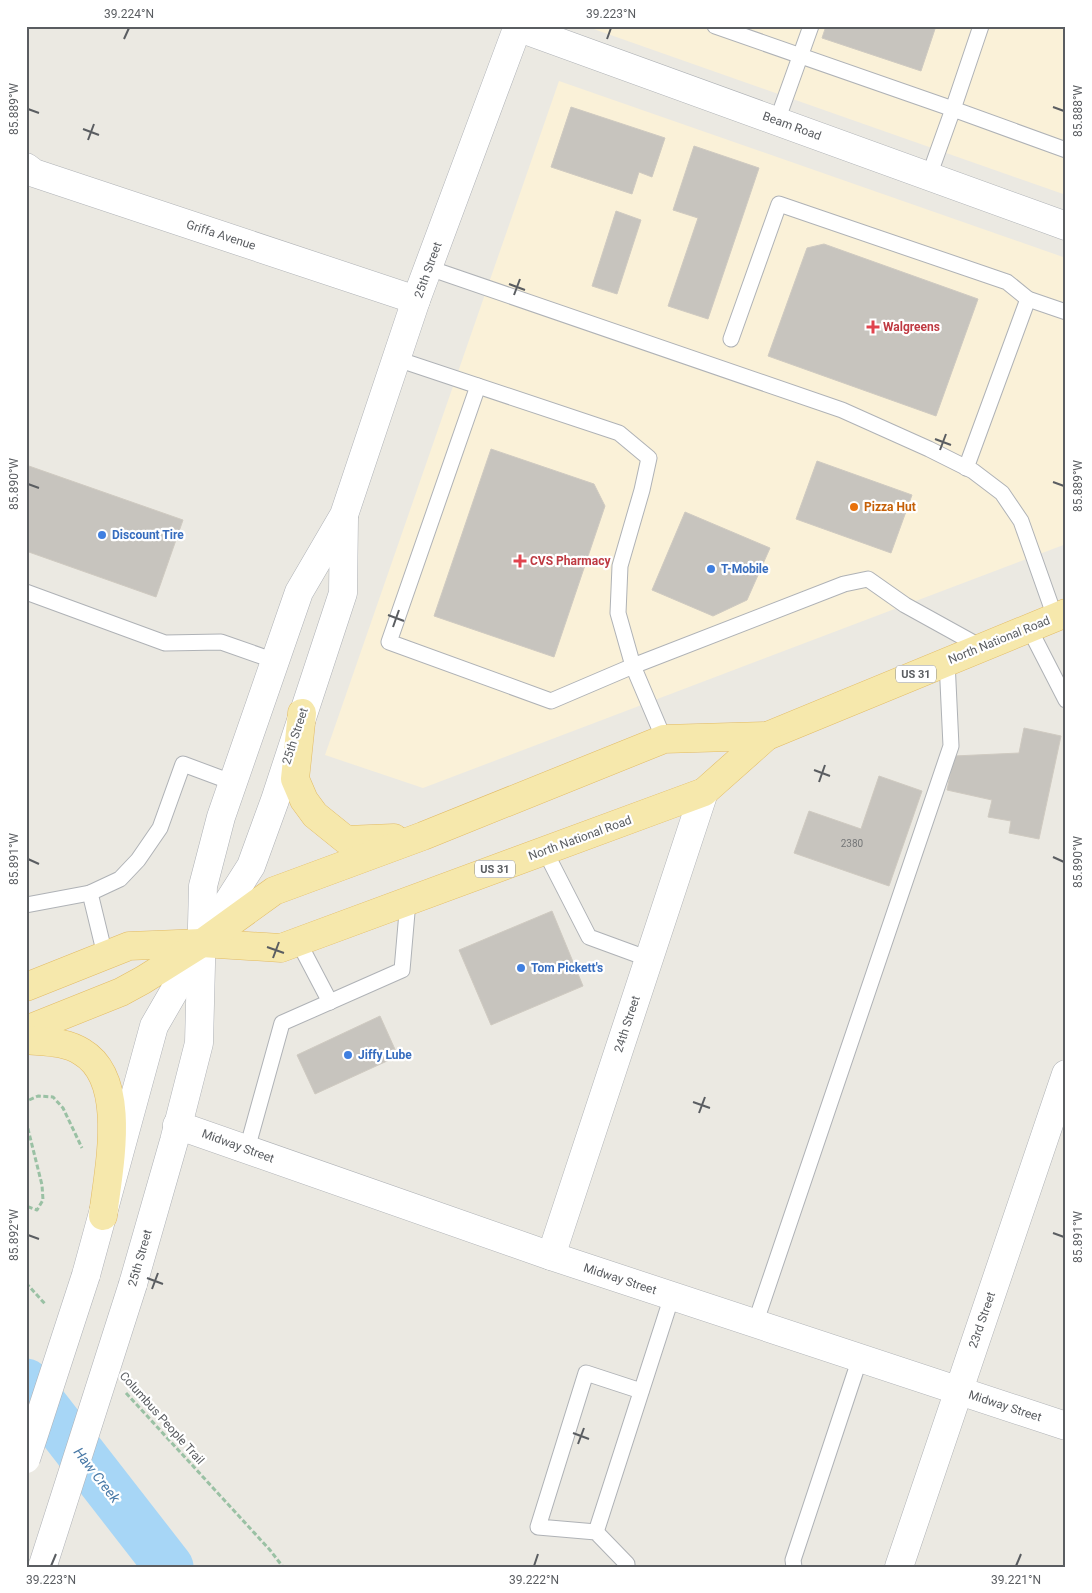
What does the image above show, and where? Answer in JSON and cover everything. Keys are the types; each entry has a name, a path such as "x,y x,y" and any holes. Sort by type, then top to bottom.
{"main road":[{"name":"North National Road","path":"26,987 129,946 202,943 281,948 704,792 767,736 1060,615"},
{"path":"302,713 295,779 304,800 315,815 346,840 423,836"},
{"name":"North National Road","path":"26,1030 121,992 202,943 274,891 423,836 664,738 767,736"},
{"path":"26,1040 59,1043 83,1052 96,1064 105,1079 110,1092 112,1130 103,1216"}],"street":[{"name":"Beam Road","path":"517,27 1066,226"},
{"name":"25th Street","path":"43,1566 133,1284 199,1043 203,886 221,817 299,592 344,515 416,300 517,27"},
{"name":"Griffa Avenue","path":"26,167 34,173 416,300"},
{"name":"25th Street","path":"26,1459 86,1275 154,1026 202,943 251,866 275,800 343,592 344,515"},
{"name":"24th Street","path":"550,1256 704,792"},
{"name":"23rd Street","path":"899,1567 1066,1074"},
{"name":"Midway Street","path":"177,1125 550,1256 1066,1426"}],"lane":[{"path":"715,26 1066,150"},
{"path":"777,121 811,26"},
{"path":"929,176 981,26"},
{"path":"731,339 780,204 1007,282 1028,299 1066,312"},
{"path":"429,268 842,410 973,471 1002,493 1021,521 1060,615"},
{"path":"966,468 1028,299"},
{"path":"397,358 619,433 649,458 642,490 620,566 618,613 633,666 664,738"},
{"path":"478,386 390,642 550,701 633,666 844,584 868,579 905,605 981,647"},
{"path":"26,592 165,643 221,642 275,661"},
{"path":"1029,628 1066,700"},
{"path":"755,1324 950,746 947,661"},
{"path":"26,906 90,893 120,879 138,860 160,828 183,764 234,783"},
{"path":"545,851 589,937 649,959"},
{"path":"90,893 105,955"},
{"path":"247,1150 282,1023 402,970 408,901"},
{"path":"298,941 330,1002"},
{"path":"596,1532 672,1296"},
{"path":"794,1567 793,1560 860,1358"},
{"path":"627,1567 627,1564 596,1532 538,1527 586,1373 642,1391"}],"path":[{"path":"26,1106 27,1102 38,1096 53,1097 64,1108 83,1150"},
{"path":"26,1121 42,1185 43,1200 37,1210 26,1206"},
{"path":"26,1283 52,1312"},
{"name":"Columbus People Trail","path":"125,1391 284,1567"}],"shaded area":[{"path":"585,26 1066,26 1066,195"},
{"path":"559,81 1066,258 1066,544 423,788 325,755"}],"building":[{"path":"826,26 936,26 921,71 822,38"},
{"path":"571,107 665,138 652,177 639,172 632,194 551,167"},
{"path":"694,146 759,168 708,319 668,306 698,218 673,210"},
{"path":"616,211 641,220 617,294 592,286"},
{"name":"Walgreens","path":"824,244 978,299 936,416 768,356 807,248"},
{"name":"CVS Pharmacy","path":"491,449 594,484 605,506 554,657 434,616"},
{"name":"Pizza Hut","path":"817,461 912,495 891,553 796,519"},
{"name":"Discount Tire","path":"26,465 183,520 156,597 26,551"},
{"name":"T-Mobile","path":"685,512 770,548 747,600 713,616 652,590"},
{"path":"1024,728 1061,736 1039,839 1009,833 1011,821 988,817 992,800 947,790 954,756 1019,753"},
{"path":"879,776 922,791 889,886 794,853 809,811 861,829"},
{"name":"Tom Pickett's","path":"552,911 583,986 491,1025 459,950"},
{"name":"Jiffy Lube","path":"380,1016 398,1056 315,1094 297,1055"}],"waterway":[{"name":"Haw Creek","path":"26,1383 169,1567"}],"place":[{"name":"Walgreens","path":"873,327"},
{"name":"Pizza Hut","path":"854,507"},
{"name":"Discount Tire","path":"102,535"},
{"name":"CVS Pharmacy","path":"520,561"},
{"name":"T-Mobile","path":"711,569"},
{"name":"Tom Pickett's","path":"521,968"},
{"name":"Jiffy Lube","path":"348,1055"}]}
